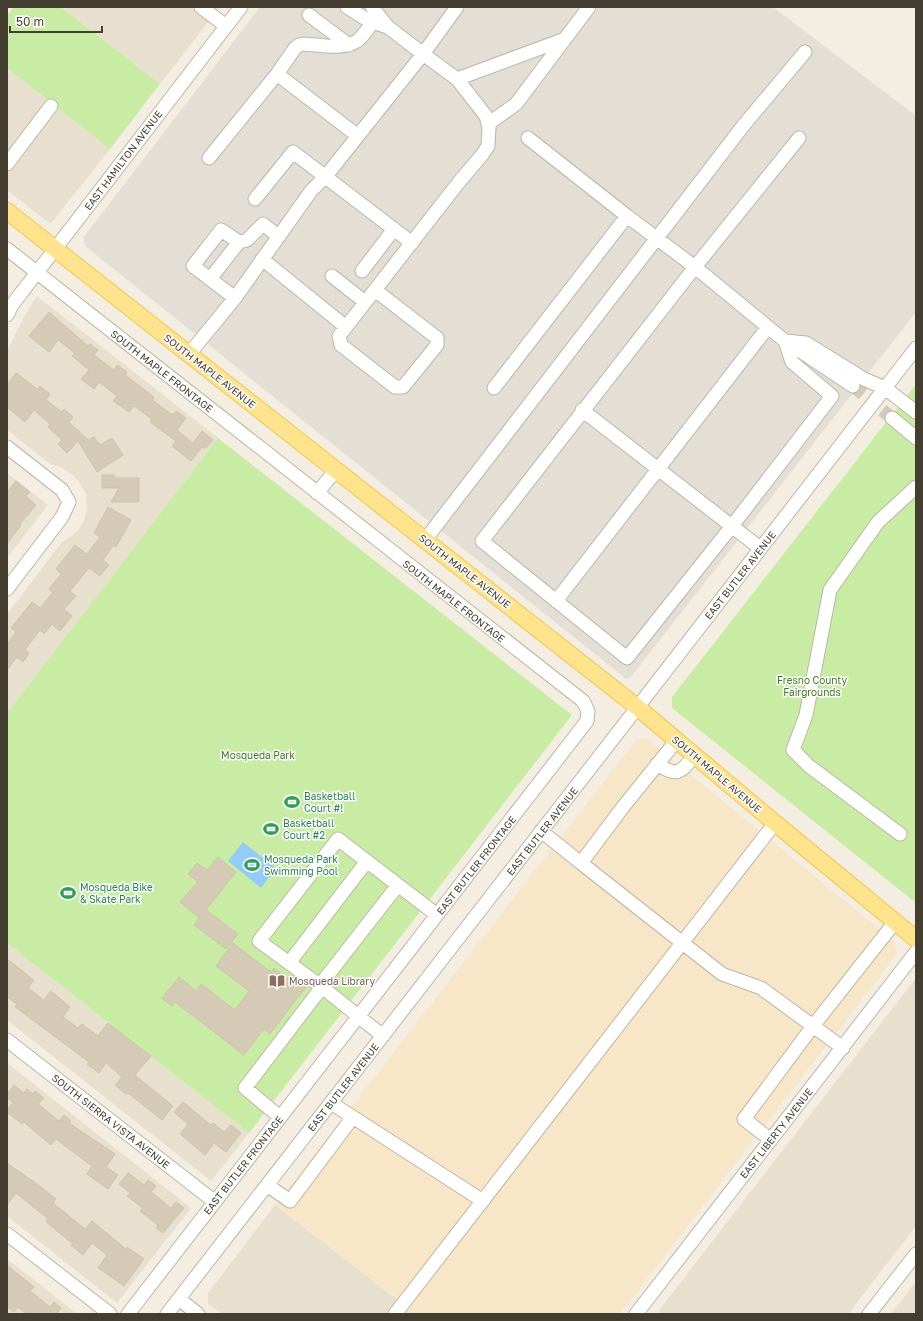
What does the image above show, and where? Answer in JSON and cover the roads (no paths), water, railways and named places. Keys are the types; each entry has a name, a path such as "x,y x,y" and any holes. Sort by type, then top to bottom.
{"main road":[{"name":"SOUTH MAPLE AVENUE","path":"7,211 637,707 916,939"}],"street":[{"path":"201,7 226,26"},
{"name":"EAST HAMILTON AVENUE","path":"7,315 12,305 241,7"},
{"path":"347,7 358,15 388,27"},
{"path":"372,7 388,27 457,79 486,116 489,137 488,146 482,155 459,182 339,336 341,345 395,387 403,387 437,345 437,338 375,290"},
{"path":"189,354 235,298 310,191 326,176 358,136 423,54 457,7"},
{"path":"488,124 516,104 589,7"},
{"path":"308,15 349,45"},
{"path":"209,158 277,74 295,48 304,44 349,45 357,41 373,22"},
{"path":"457,79 565,39"},
{"path":"425,540 743,126 805,52"},
{"path":"277,74 358,136"},
{"path":"7,164 51,106"},
{"path":"528,138 627,216 695,267 785,341 853,386"},
{"path":"785,341 792,362 832,396 732,526 627,658 482,541 582,410 799,138"},
{"path":"255,199 293,152 412,243"},
{"path":"494,388 627,216"},
{"path":"210,279 239,242 247,240 263,224 278,236"},
{"path":"362,271 394,229"},
{"path":"235,298 193,266 221,230 239,242"},
{"name":"SOUTH MAPLE FRONTAGE","path":"7,249 583,702 588,711"},
{"path":"262,259 346,327"},
{"path":"332,276 365,302"},
{"path":"556,600 768,327"},
{"path":"785,341 806,343 864,379 885,388 916,412"},
{"name":"EAST BUTLER AVENUE","path":"167,1314 916,348"},
{"path":"582,410 760,548"},
{"path":"892,418 916,438"},
{"path":"7,447 62,490 69,502 62,517 7,589"},
{"path":"317,494 336,470"},
{"path":"900,834 809,766 793,750 806,715 830,590 878,522 916,487"},
{"name":"EAST BUTLER FRONTAGE","path":"128,1314 587,721 588,711"},
{"path":"581,863 677,740"},
{"path":"657,764 665,769 678,772 682,770 695,755"},
{"path":"395,1314 775,823"},
{"path":"542,831 722,974 760,988 843,1048"},
{"path":"382,1036 321,986 259,940 338,839 437,915"},
{"path":"289,962 367,861"},
{"path":"280,1117 245,1088 398,885"},
{"path":"771,1140 744,1119 813,1026 895,922"},
{"name":"EAST LIBERTY AVENUE","path":"636,1314 916,952"},
{"name":"SOUTH SIERRA VISTA AVENUE","path":"7,1040 215,1202"},
{"path":"331,1103 483,1201"},
{"path":"267,1185 290,1200 353,1117"},
{"path":"7,1234 110,1314"},
{"path":"869,1314 916,1254"},
{"path":"179,1299 198,1314"}],"water":[{"name":"Mosqueda Park Swimming Pool","path":"243,842 276,868 261,888 228,861"}],"tunnel":[{"path":"853,386 892,418"}],"place":[{"name":"Basketball Court #!","path":"292,802"},
{"name":"Basketball Court #2","path":"271,829"},
{"name":"Mosqueda Park Swimming Pool","path":"252,865"},
{"name":"Mosqueda Bike & Skate Park","path":"68,893"},
{"name":"Mosqueda Library","path":"277,981"}],"park label":[{"name":"Fresno County Fairgrounds","path":"812,686"},
{"name":"Mosqueda Park","path":"258,755"}]}
